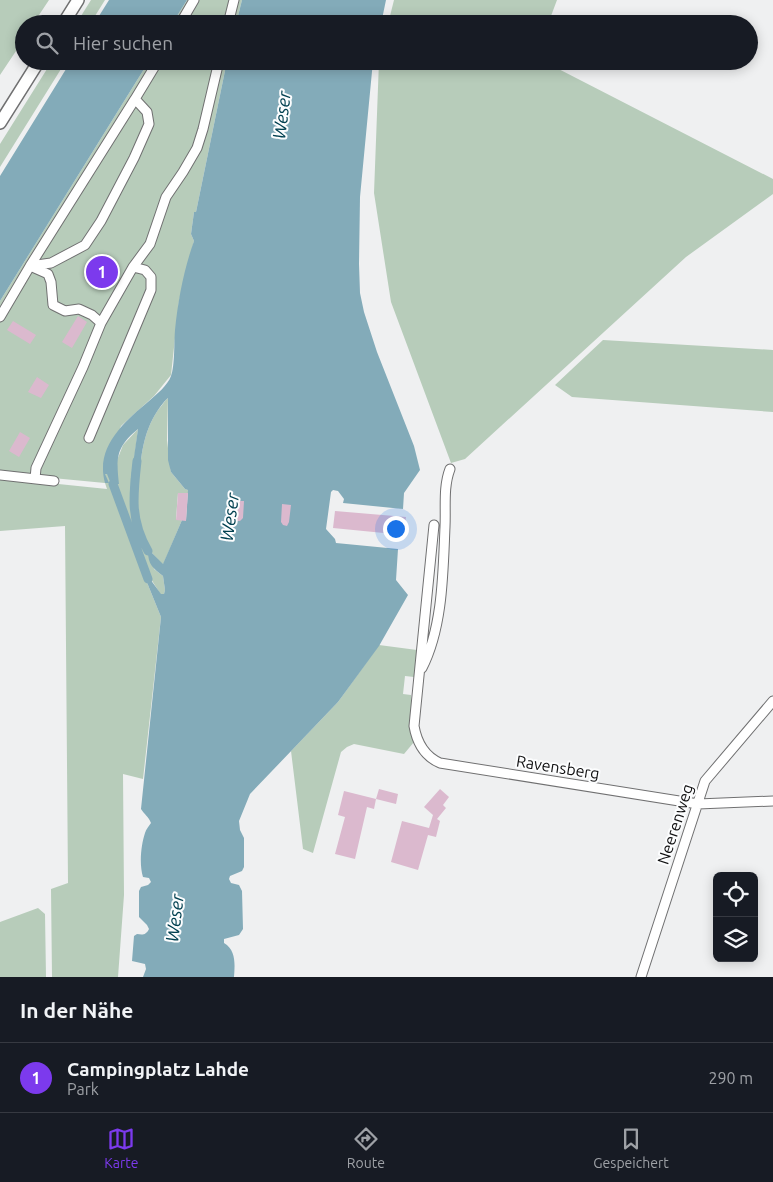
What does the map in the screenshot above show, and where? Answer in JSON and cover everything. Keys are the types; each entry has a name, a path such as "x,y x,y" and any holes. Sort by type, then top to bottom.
{"main road":[{"path":"69,15 78,0"},
{"path":"0,123 33,70"}],"street":[{"path":"185,15 194,0"},
{"path":"230,15 234,0"},
{"path":"0,317 153,70"},
{"path":"36,479 36,468 101,323 133,267 150,244 166,197 197,148 217,70"},
{"path":"30,266 51,263 85,245 101,221 134,158 149,124 147,112 135,99"},
{"path":"30,266 48,274 51,282 53,305 65,311 79,309 92,315 101,323"},
{"path":"89,438 151,290 151,277 145,270 133,267"},
{"path":"420,673 432,646 438,608 444,566 446,487 450,469"},
{"path":"0,475 54,481"},
{"name":"Ravensberg","path":"434,525 414,726 419,744 434,760 440,763 491,772 698,804 773,801"},
{"name":"Neerenweg","path":"641,977 705,781 773,701"}],"green space":[{"path":"0,0 49,0 39,15 15,15 15,52 0,75"},
{"path":"91,0 105,0 96,15 82,15"},
{"path":"187,0 242,0 238,15 178,15"},
{"path":"394,0 557,0 551,15 390,15"},
{"path":"46,70 60,70 0,167 0,144"},
{"path":"143,70 225,70 196,212 194,212 191,234 194,241 179,301 171,375 154,396 121,426 105,474 116,463 123,445 138,429 134,461 140,461 138,486 145,437 158,410 168,398 167,440 171,472 185,489 189,490 188,493 178,493 176,519 182,520 163,565 151,552 154,569 163,576 164,594 161,595 151,579 146,580 161,617 143,779 123,774 124,895 118,977 52,977 51,889 68,883 65,526 0,531 0,478 107,489 105,483 0,473 0,301"},
{"path":"379,70 561,70 773,179 773,194 686,257 465,459 451,463 391,302 374,193"},
{"path":"603,340 773,350 773,412 572,397 555,385"},
{"path":"379,645 417,650 414,677 405,676 403,694 411,695 411,726 414,742 404,754 354,744 341,752 313,853 303,849 291,751 338,702"},
{"path":"38,908 45,914 46,977 0,977 0,922"}],"water":[{"path":"109,0 187,0 178,15 100,15"},
{"path":"242,0 386,0 383,15 238,15"},
{"path":"65,70 143,70 0,301 0,176"},
{"name":"Weser","path":"225,70 372,70 360,197 360,293 377,352 414,446 420,470 404,493 403,509 343,503 344,499 338,491 333,490 331,492 326,529 335,539 336,543 398,549 396,580 408,595 379,646 338,702 250,794 239,821 240,830 244,838 244,867 242,871 230,876 229,879 231,883 239,885 242,891 243,929 239,935 224,939 224,943 233,953 234,977 143,977 146,969 145,964 132,961 134,936 144,934 149,929 139,917 139,891 141,887 151,882 149,878 143,877 141,861 146,830 151,823 141,809 161,617 146,580 150,579 161,594 164,594 165,590 163,576 152,566 148,551 163,564 182,520 186,520 188,490 171,472 168,460 168,398 158,410 145,438 138,487 140,461 134,461 130,485 138,429 125,442 119,453 119,484 111,484 107,474 105,474 109,483 105,483 103,470 104,458 114,436 130,418 162,390 171,376 180,296 187,262 194,241 191,234 194,212 196,212"}],"building":[{"path":"78,316 87,322 72,348 62,342"},
{"path":"13,321 36,335 30,344 7,330"},
{"path":"37,377 49,385 41,398 28,392"},
{"path":"20,432 30,438 19,457 9,451"},
{"path":"178,493 188,493 186,521 176,520"},
{"path":"236,501 244,501 243,518 240,521 237,521 235,517"},
{"path":"282,504 291,505 287,526 281,522"},
{"path":"335,511 406,517 404,535 333,528"},
{"path":"379,789 398,794 396,804 376,799"},
{"path":"440,789 449,797 443,805 446,808 437,819 440,821 436,837 428,835 418,870 391,862 402,821 429,828 433,815 424,807"},
{"path":"344,791 376,799 374,809 367,807 355,859 335,854 345,817 338,815"}],"waterway":[{"path":"137,461 134,508 138,529 148,551"},
{"path":"113,484 148,579"}],"place":[{"name":"Campingplatz Lahde","path":"102,272"}]}
